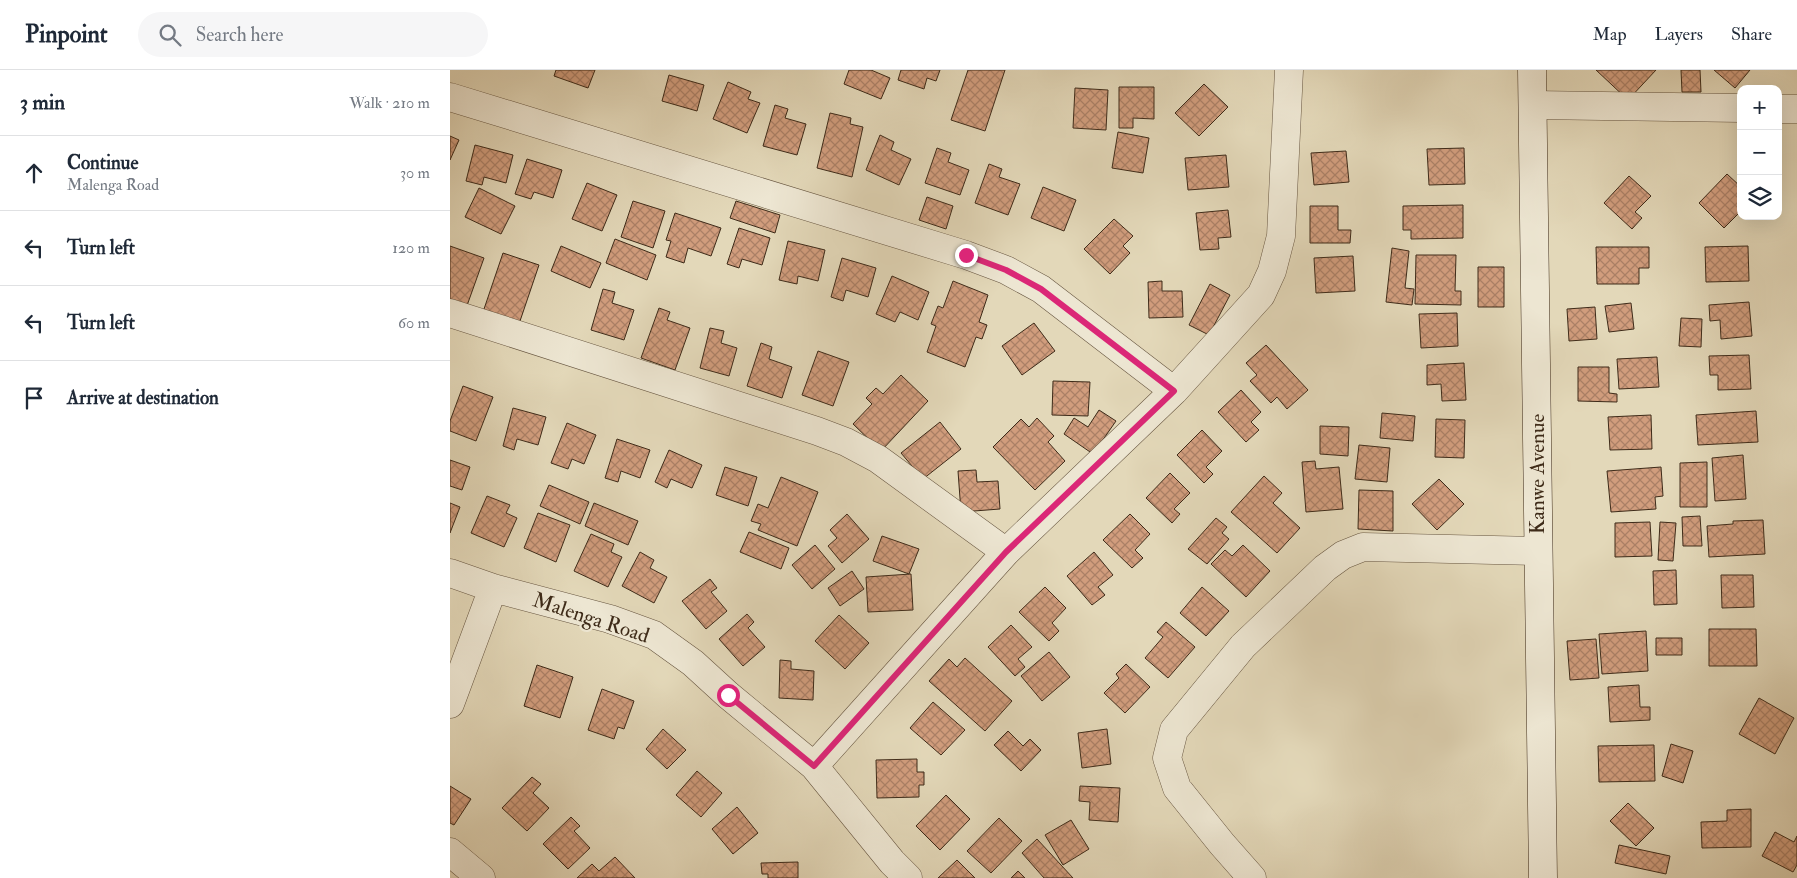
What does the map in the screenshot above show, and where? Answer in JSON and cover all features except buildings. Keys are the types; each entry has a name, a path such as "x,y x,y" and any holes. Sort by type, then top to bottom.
{"street":[{"path":"814,766 1006,552 1174,391 1261,295 1272,272 1281,236 1288,70"},
{"name":"Kanwe Avenue","path":"1532,70 1534,105 1543,878"},
{"path":"450,97 966,255 1006,270 1041,289 1174,391"},
{"path":"1534,105 1737,108"},
{"path":"1782,109 1797,109"},
{"path":"450,313 817,430 846,442 878,460 1006,552"},
{"path":"1252,878 1177,788 1167,758 1174,730 1243,646 1325,568 1343,554 1363,547 1538,551"},
{"name":"Malenga Road","path":"450,573 493,588 610,619 654,635 693,663 728,695 814,766 892,873"},
{"path":"450,704 493,588"},
{"path":"450,852 481,878"}],"route":[{"path":"728,695 814,766 1006,552 1174,391 1041,289 1006,270 966,255"}]}
